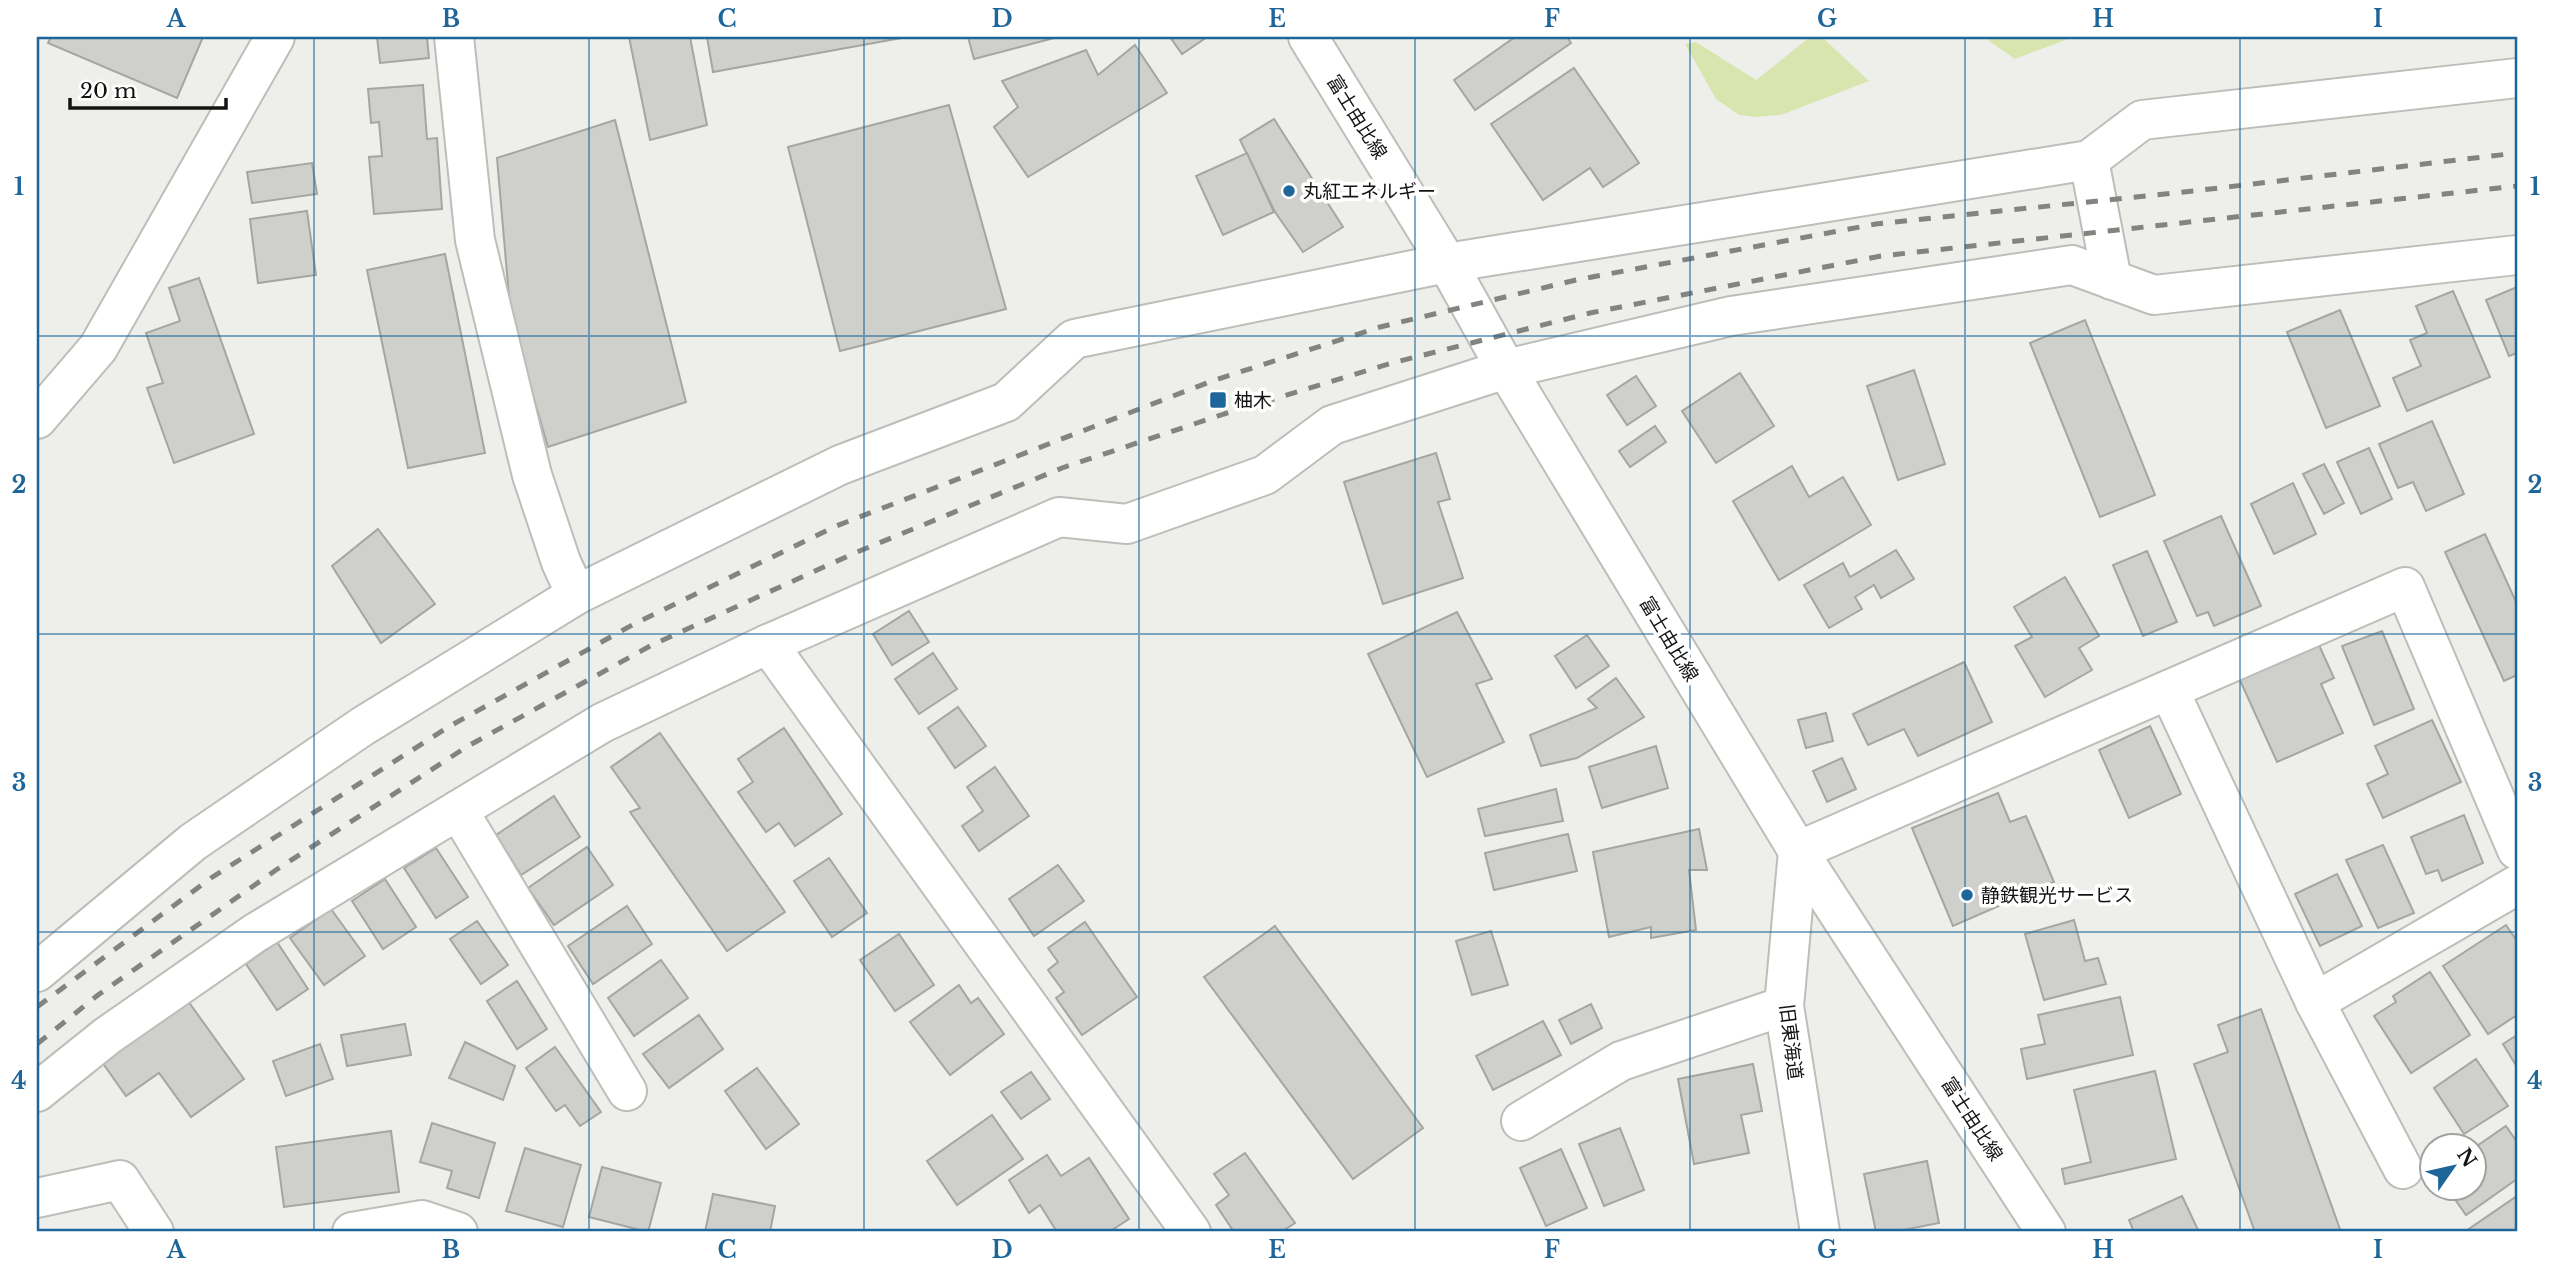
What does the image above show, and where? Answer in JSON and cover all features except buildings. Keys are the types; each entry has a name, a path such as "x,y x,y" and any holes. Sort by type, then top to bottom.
{"street":[{"path":"37,419 98,348 275,37"},
{"path":"454,37 475,240 532,475 561,562 576,595"},
{"name":"富士由比線","path":"1308,37 1447,263 1506,369 1798,851 2046,1232"},
{"path":"37,972 193,842 363,726 576,595 840,465 1006,402 1074,339 1447,263 2089,160 2142,120 2517,78"},
{"path":"2089,160 2112,280"},
{"path":"37,1092 107,1036 255,933 602,723 768,644 1059,517 1127,524 1265,475 1332,425 1506,369 1731,316 2072,265 2154,295 2517,255"},
{"path":"1798,851 2404,587 2517,850"},
{"path":"768,644 1191,1232"},
{"path":"2169,690 2315,1002 2403,1168"},
{"path":"458,810 627,1090"},
{"name":"旧東海道","path":"1798,851 1784,1006 1820,1232"},
{"path":"2315,1002 2517,885"},
{"path":"1521,1122 1621,1060 1784,1006"},
{"path":"37,1198 120,1180 154,1232"},
{"path":"352,1232 422,1220 458,1232"}],"green space":[{"path":"1810,37 1822,37 1869,81 1781,115 1755,117 1739,115 1716,99 1685,44 1696,42 1756,80"},
{"path":"1990,37 2073,37 2015,59 1989,41"}],"railway":[{"path":"37,1007 211,878 450,726 634,624 836,526 1212,381 1380,327 1576,280 1876,224 2517,153"},
{"path":"37,1044 98,995 276,870 468,746 652,645 857,552 1062,468 1224,414 1392,363 1590,313 1881,256 2517,186"}],"place":[{"name":"丸紅エネルギー","path":"1289,191"},
{"name":"柚木","path":"1218,400"},
{"name":"静鉄観光サービス","path":"1967,895"}]}
